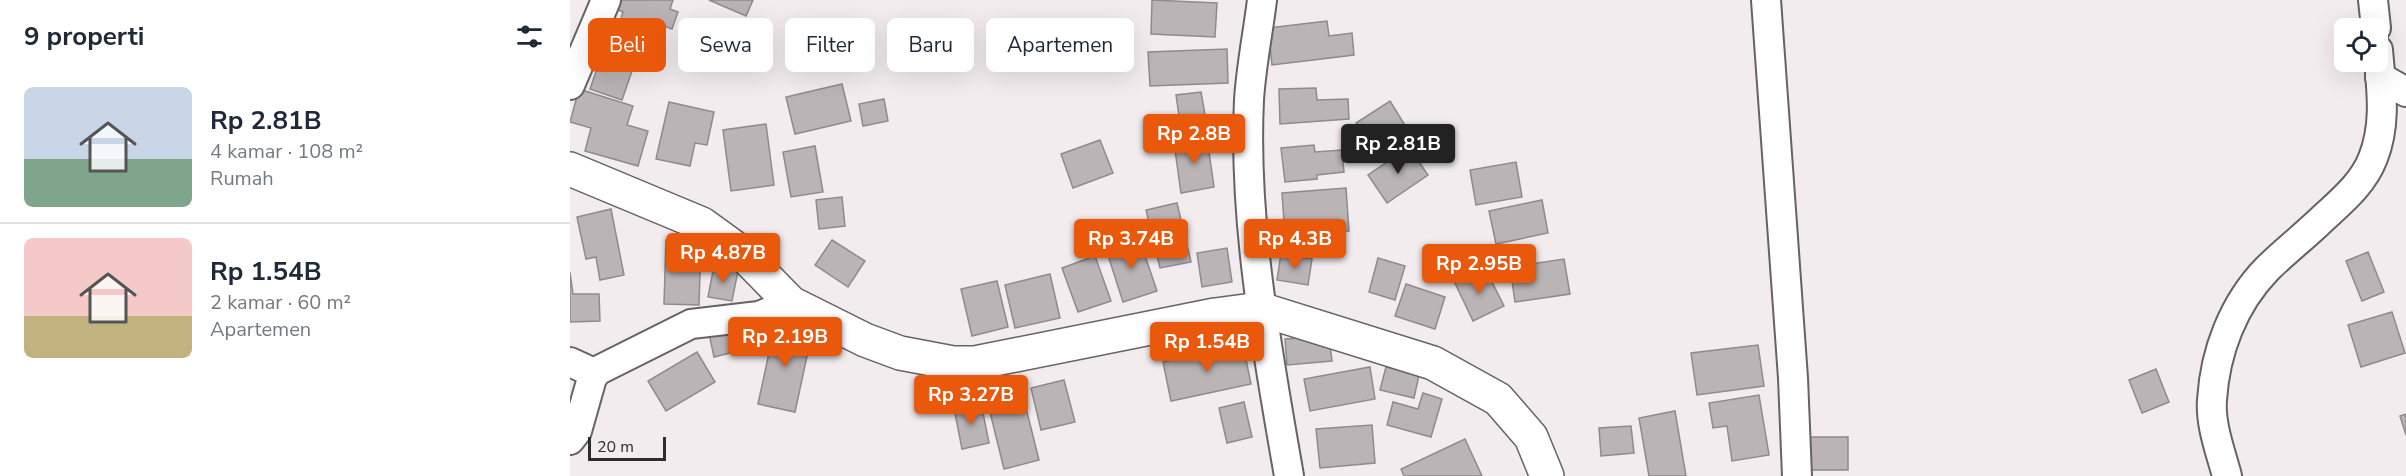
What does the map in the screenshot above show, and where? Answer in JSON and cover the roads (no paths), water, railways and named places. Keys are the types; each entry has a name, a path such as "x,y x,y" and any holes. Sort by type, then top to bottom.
{"street":[{"path":"570,85 606,0"},
{"path":"1262,0 1249,98 1248,148 1260,309 1289,476"},
{"path":"1766,0 1793,378 1797,476"},
{"path":"2373,0 2375,18"},
{"path":"2227,476 2211,402 2223,341 2237,308 2267,269 2358,185 2373,158 2380,133 2382,113 2380,72"},
{"path":"2387,72 2406,92"},
{"path":"570,169 702,224 742,253 790,303 865,340 900,353 953,363 975,363 1215,315 1260,309 1432,363 1498,399 1531,437 1547,476"},
{"path":"570,440 577,431 582,368 647,344 691,324 759,316 790,303"}]}
